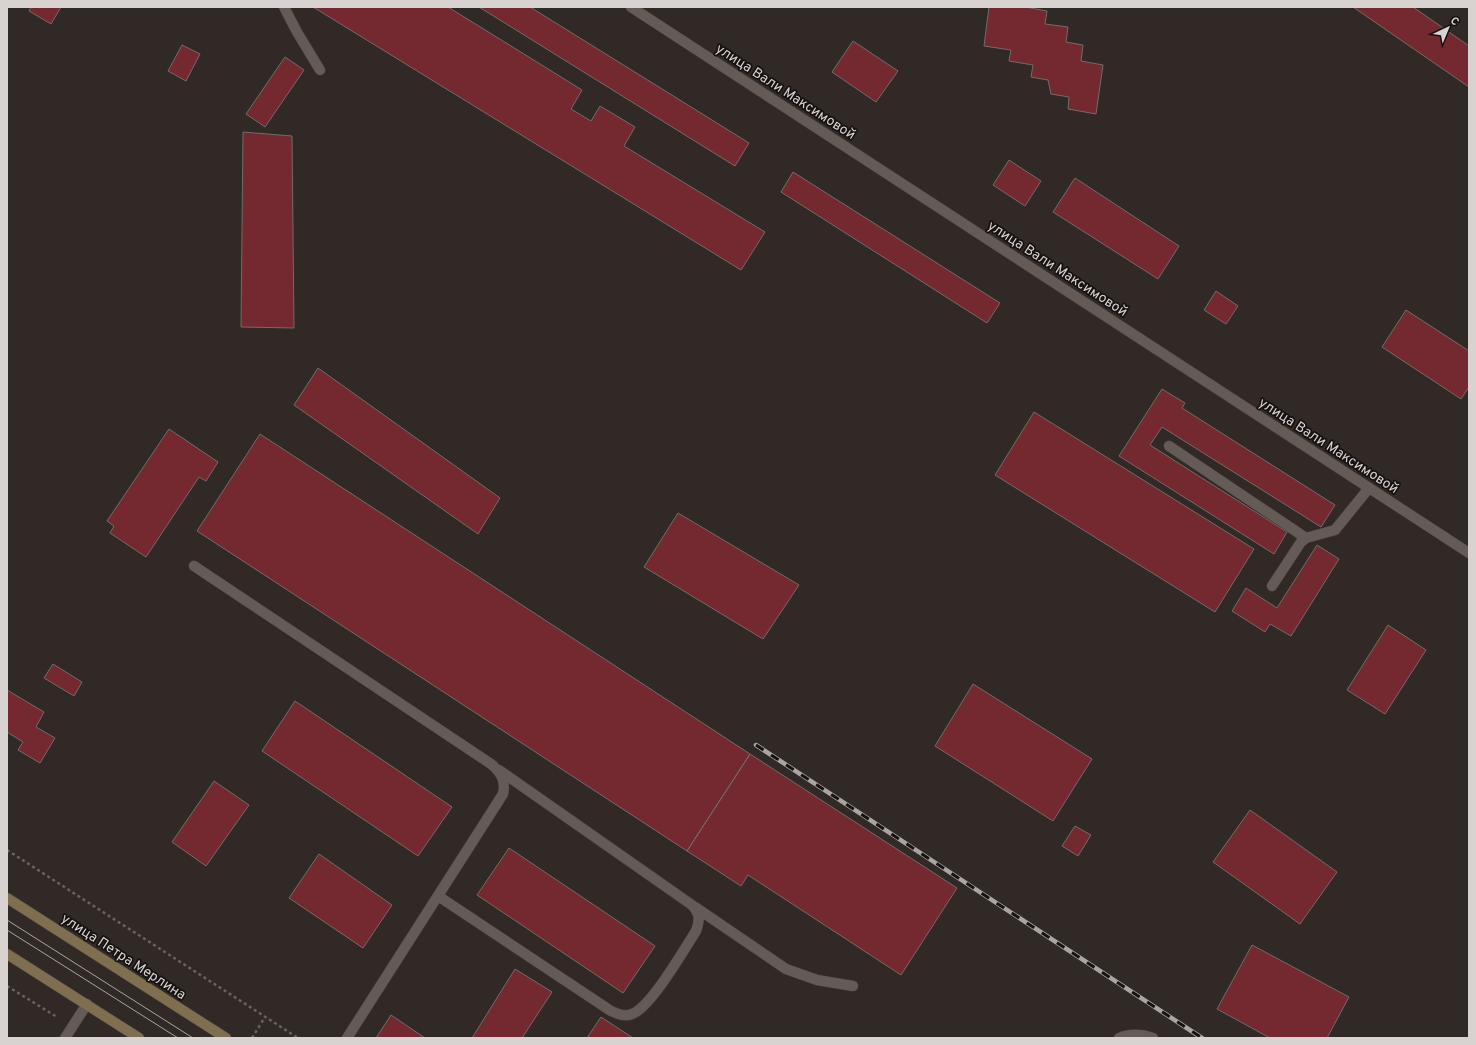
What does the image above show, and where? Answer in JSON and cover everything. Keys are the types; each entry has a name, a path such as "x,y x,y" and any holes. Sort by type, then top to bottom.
{"main road":[{"name":"улица Петра Мерлина","path":"7,898 226,1038"},
{"path":"7,954 139,1038"}],"street":[{"path":"284,7 320,70"},
{"name":"улица Вали Максимовой","path":"632,7 1469,553"},
{"path":"1169,446 1306,538"},
{"path":"1272,586 1301,542 1306,538 1335,530 1369,488"},
{"path":"194,566 497,769 786,969 816,980 853,986"},
{"path":"347,1038 503,794 504,782 497,769"},
{"path":"438,896 611,1012 621,1016 638,1011 647,1004 696,931 699,922 698,912 692,905"},
{"path":"66,1036 87,1004"},
{"path":"1119,1038 1127,1035 1140,1034 1153,1038"}],"path":[{"path":"7,850 298,1038"},
{"path":"7,986 61,1020 66,1036"},
{"path":"252,1038 265,1017"}],"building":[{"path":"31,7 61,7 51,24 29,11"},
{"path":"313,7 448,7 582,90 571,109 591,121 600,106 635,127 624,146 765,232 741,270"},
{"path":"479,7 530,7 749,143 735,166"},
{"path":"989,7 1025,7 1047,11 1045,24 1068,27 1066,42 1083,45 1081,61 1103,65 1096,114 1068,109 1069,97 1051,94 1048,80 1031,77 1033,65 1009,61 1011,50 984,46"},
{"path":"1353,7 1413,7 1469,46 1469,87"},
{"path":"853,41 898,71 876,102 832,72"},
{"path":"182,45 200,54 186,81 168,71"},
{"path":"285,57 304,70 265,127 246,114"},
{"path":"243,132 292,136 294,328 241,327"},
{"path":"1009,160 1041,181 1025,206 993,185"},
{"path":"793,172 1000,303 987,323 781,192"},
{"path":"1075,178 1179,246 1158,279 1053,212"},
{"path":"1216,291 1238,306 1226,324 1204,310"},
{"path":"1406,310 1469,351 1469,387 1461,399 1382,347"},
{"path":"318,368 500,498 478,534 294,405"},
{"path":"1162,389 1185,403 1182,408 1335,505 1321,527 1162,427 1150,445 1287,532 1274,554 1119,456"},
{"path":"1034,412 1254,549 1215,612 995,475"},
{"path":"169,429 218,462 206,481 199,477 146,557 110,533 114,526 107,521"},
{"path":"260,434 750,754 687,851 197,531"},
{"path":"678,513 799,585 763,639 644,567"},
{"path":"1317,545 1339,559 1291,636 1270,624 1265,632 1232,611 1246,588 1277,608"},
{"path":"1388,625 1426,650 1385,714 1347,690"},
{"path":"53,664 82,682 74,696 44,678"},
{"path":"973,684 1092,759 1053,821 935,746"},
{"path":"7,690 44,712 36,727 55,738 40,763 18,750 23,742 7,732"},
{"path":"295,701 452,807 418,856 262,751"},
{"path":"750,754 957,888 901,975 748,875 741,886 687,851"},
{"path":"214,781 249,805 206,866 172,842"},
{"path":"1250,810 1337,872 1300,924 1213,862"},
{"path":"1075,826 1091,835 1078,856 1062,846"},
{"path":"509,848 655,946 623,993 477,895"},
{"path":"319,854 392,905 363,948 289,898"},
{"path":"1252,945 1349,997 1327,1038 1270,1038 1217,1009"},
{"path":"515,969 552,992 522,1038 472,1038"},
{"path":"391,1015 425,1038 376,1038"},
{"path":"601,1017 633,1038 587,1038"}],"tram line":[{"path":"7,920 193,1038"},
{"path":"7,930 178,1038"}],"railway":[{"path":"756,745 1202,1038"}]}
